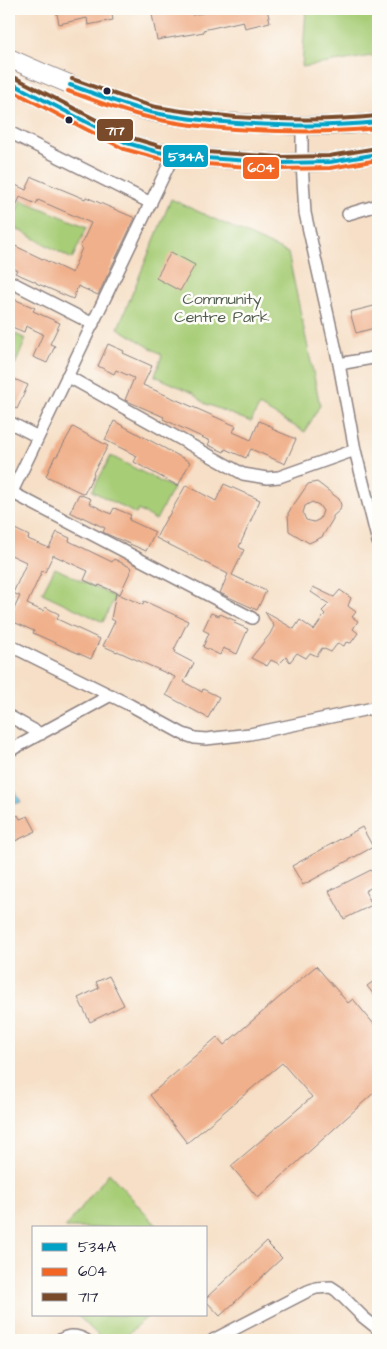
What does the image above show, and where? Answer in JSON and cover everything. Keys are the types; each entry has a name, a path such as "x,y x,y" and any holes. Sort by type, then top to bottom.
{"main road":[{"path":"9,58 61,81 132,107 161,114 191,119 302,126 353,125 378,122"},
{"path":"9,82 127,143 158,152 190,157 281,163 330,162 378,154"}],"street":[{"path":"302,126 305,213 339,364 355,450 375,517 378,542"},
{"path":"9,132 151,203"},
{"path":"174,154 10,494 252,618"},
{"path":"348,214 378,205"},
{"path":"9,282 93,324"},
{"path":"339,364 378,357"},
{"path":"67,376 243,474 267,478 279,477 355,450"},
{"path":"9,422 38,437"},
{"path":"9,645 111,695 183,734 195,738 206,739 250,734 378,707"},
{"path":"9,751 111,695"},
{"path":"9,716 41,734"},
{"path":"213,1340 308,1291 323,1287 331,1287 337,1291 363,1318 378,1329"},
{"path":"60,1340 69,1335 86,1340"}],"green space":[{"path":"306,9 378,9 378,55 302,67"},
{"name":"Community Centre Park","path":"171,199 288,253 320,405 305,432 259,406 251,422 204,403 193,393 155,376 162,355 118,328"},
{"path":"21,200 87,227 72,259 10,225"},
{"path":"9,331 26,339 15,365 9,362"},
{"path":"111,456 173,488 156,520 138,510 136,514 92,491"},
{"path":"55,568 115,597 103,622 42,593"},
{"path":"109,1173 157,1226 67,1226"},
{"path":"78,1316 148,1316 122,1340 103,1340"}],"water":[{"path":"14,789 21,802 9,805 9,792"}],"building":[{"path":"56,9 111,9 113,20 88,25 87,18 59,24"},
{"path":"151,9 191,9 192,15 212,11 211,9 267,9 270,22 245,28 243,21 203,30 204,32 157,40"},
{"path":"32,177 135,218 98,295 78,286 73,299 15,273 17,270 9,266 9,243 72,273 82,248 80,247 91,223 38,200 36,204 20,197 9,223 9,182 26,190"},
{"path":"171,252 195,265 180,291 156,278"},
{"path":"9,297 35,308 33,311 60,323 50,344 55,346 47,363 33,357 43,334 26,326 24,332 12,327 13,325 9,323"},
{"path":"378,305 378,327 356,333 350,312"},
{"path":"108,344 152,366 143,385 236,426 233,432 251,440 259,421 273,427 272,429 296,439 285,464 251,449 246,458 225,449 224,452 208,445 210,441 163,419 164,417 125,400 134,378 116,370 114,374 98,366"},
{"path":"12,378 28,385 17,409 9,405 9,384"},
{"path":"114,421 190,462 178,486 134,462 137,456 105,440"},
{"path":"73,427 108,446 84,494 46,476 55,456 57,456"},
{"path":"317,482 339,499 341,505 340,510 333,516 322,537 309,543 289,531 288,513 308,484","holes":["312,502 319,505 323,511 320,519 314,522 306,520 303,513 305,506"]},
{"path":"224,484 260,500 239,547 244,550 232,575 266,591 257,610 220,593 228,574 156,538 186,485 216,501"},
{"path":"79,494 91,499 89,503 111,514 114,508 131,515 129,520 155,532 146,551 103,532 105,528 70,512"},
{"path":"15,529 29,536 28,539 49,548 57,532 70,538 69,541 112,562 114,559 132,568 120,594 84,580 88,571 53,555 45,572 42,571 27,604 43,611 45,607 59,614 57,619 100,639 91,659 9,620 20,596 13,593 26,564 26,562 9,554 9,543"},
{"path":"313,587 334,597 340,590 351,598 348,606 356,612 352,617 358,621 353,629 358,633 351,643 346,642 344,646 338,643 331,652 322,648 317,656 310,653 306,658 297,653 290,662 286,657 279,664 271,660 267,666 251,658 274,626 265,612 294,629 300,620 314,630 325,614 322,611 329,604 311,592"},
{"path":"116,593 143,605 144,601 188,621 174,650 176,651 175,653 194,663 184,682 202,692 203,689 219,697 208,718 166,695 175,677 103,646 115,621 111,619"},
{"path":"211,613 219,616 220,614 248,629 237,654 223,648 220,655 203,647 209,633 203,630"},
{"path":"18,815 20,819 28,816 36,831 9,844 9,820"},
{"path":"362,827 373,847 303,885 292,866"},
{"path":"371,870 378,884 365,891 372,905 344,919 329,891"},
{"path":"316,966 348,1003 353,999 378,1029 378,1089 258,1198 231,1166 312,1097 282,1063 187,1143 150,1095 217,1037 224,1045"},
{"path":"109,976 124,1005 90,1022 78,998 99,988 96,982"},
{"path":"378,978 378,1000 367,986"},
{"path":"266,1242 282,1258 220,1316 208,1303 208,1296"}],"transit line":[{"name":"717","path":"12,76 129,137 159,146 191,151 281,157 329,156 377,148"},
{"name":"717","path":"72,79 152,106 194,113 289,119 342,119 377,116"},
{"name":"534A","path":"9,82 127,143 158,152 190,157 281,163 330,162 378,154"},
{"name":"534A","path":"70,85 140,109 193,119 290,125 343,125 378,122"},
{"name":"604","path":"9,89 124,149 157,158 190,163 281,169 330,168 378,160"},
{"name":"604","path":"68,91 137,115 190,125 288,131 342,131 378,128"}]}
